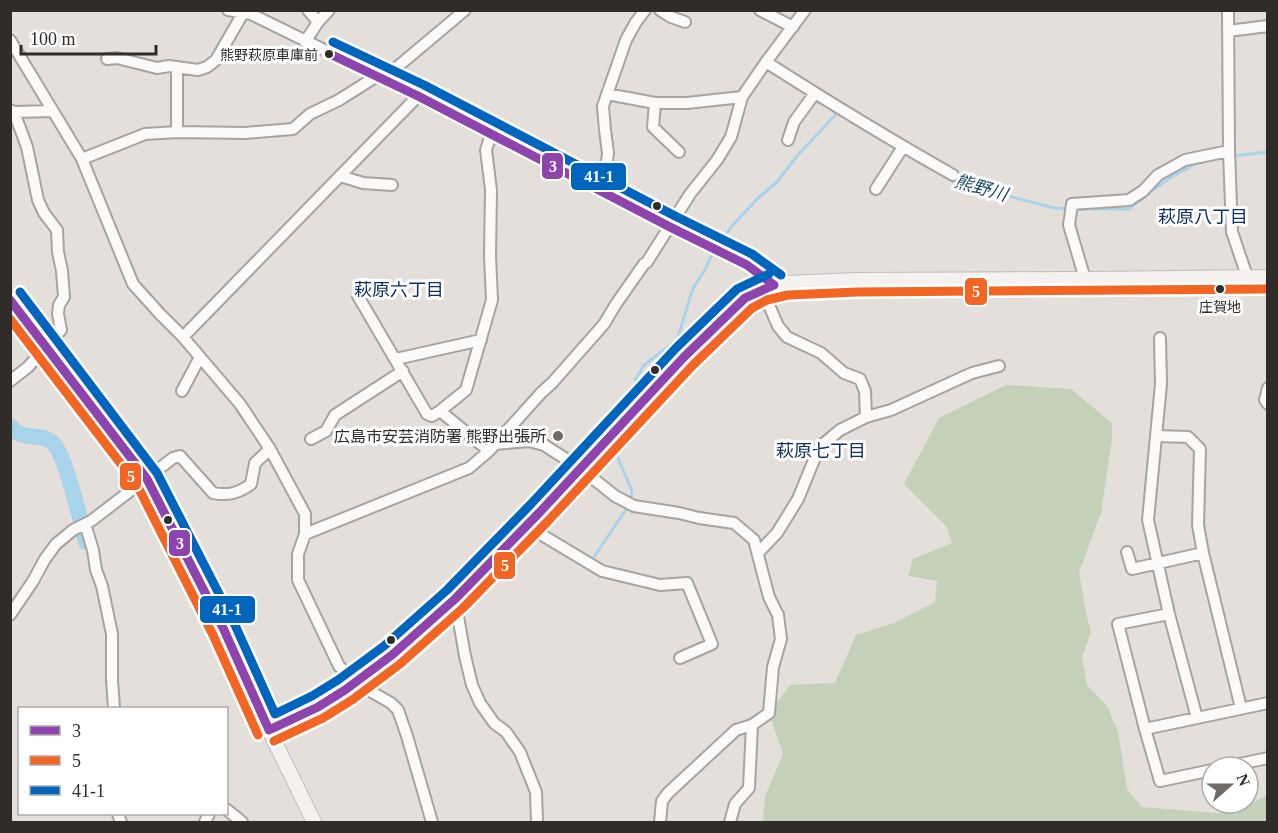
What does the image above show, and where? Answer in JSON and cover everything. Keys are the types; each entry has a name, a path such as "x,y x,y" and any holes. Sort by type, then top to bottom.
{"main road":[{"path":"268,730 318,707 392,655 455,599 684,357 745,298 768,287 787,283 857,280 1268,277"},
{"path":"10,299 147,479 224,630 268,730 314,822"}],"street":[{"path":"228,10 250,14 417,96 747,265 768,287 778,326 787,337 821,353 844,373 860,379 865,391 866,417"},
{"path":"308,10 318,22"},
{"path":"304,42 329,10"},
{"path":"82,159 145,134 245,133 293,129 310,114 380,78 465,10"},
{"path":"594,188 607,161 608,153 603,106 626,40 645,10"},
{"path":"660,10 685,22"},
{"path":"760,10 793,27"},
{"path":"305,534 469,468 492,447 604,324 690,194 717,160 731,137 742,97 805,10"},
{"path":"1228,10 1232,232 1247,276"},
{"path":"107,59 117,58 157,68 169,66 198,70 207,67 216,60 243,13"},
{"path":"1228,31 1268,26"},
{"path":"10,40 82,159 133,284 183,337 240,404 270,449 305,513 305,534 298,554 298,580 339,666 356,682 392,703 398,710 432,822"},
{"path":"766,62 952,175"},
{"path":"177,67 177,132"},
{"path":"788,140 794,122 815,93"},
{"path":"607,94 655,103 687,104 742,97"},
{"path":"183,337 417,96"},
{"path":"655,103 653,127 679,152"},
{"path":"10,381 28,367 61,330 58,314 59,305 64,297 57,230 44,213 38,200 27,147 12,111 53,111"},
{"path":"358,296 428,414 432,416 441,411 466,390 492,300 490,190 486,150 491,134"},
{"path":"876,189 903,147"},
{"path":"1085,279 1069,225 1072,204 1129,200 1143,191 1158,175 1185,160 1229,151"},
{"path":"340,176 363,183 392,185"},
{"path":"1160,338 1161,384 1148,520 1169,614 1197,718"},
{"path":"396,359 481,340"},
{"path":"182,391 200,357"},
{"path":"758,553 777,533 798,499 822,445 840,430 866,417 891,410 972,373 999,366"},
{"path":"311,439 326,431 335,415 403,371"},
{"path":"1268,388 1265,400 1268,404"},
{"path":"441,411 492,447 529,441 544,445 580,468 615,496 634,506 734,523 754,540 769,597 778,615 781,639 773,667 769,713 752,724 736,730 668,793 662,801 660,822"},
{"path":"1156,436 1188,437 1200,449 1198,525 1241,708"},
{"path":"10,615 56,544 173,459 180,456 213,494 225,495 244,489 251,484 255,463 270,449"},
{"path":"85,524 112,634 114,707"},
{"path":"526,526 602,571 660,585 687,583 712,644 680,658"},
{"path":"1127,552 1132,569 1203,554"},
{"path":"455,599 472,685 480,703 494,723 506,732 520,752 536,792 537,822"},
{"path":"1169,614 1118,624 1160,781 1200,773"},
{"path":"1145,729 1268,703"},
{"path":"730,822 735,804 748,788 752,724"},
{"path":"228,811 242,822"}],"green space":[{"path":"1006,385 1071,389 1112,423 1112,439 1101,513 1079,572 1091,632 1082,657 1087,685 1107,706 1118,732 1127,789 1142,807 1200,812 1200,815 1260,815 1260,799 1267,795 1267,822 763,822 765,796 783,754 769,713 790,685 835,683 856,635 894,623 935,602 937,581 908,576 913,559 952,543 947,527 904,484 939,418"}],"waterway":[{"name":"熊野川","path":"719,243 733,225 757,199 777,182 797,156 839,113"},
{"name":"熊野川","path":"1231,156 1268,152"},
{"name":"熊野川","path":"1075,209 1129,209 1170,178 1195,164 1207,161"},
{"name":"熊野川","path":"943,175 952,181 1054,208 1069,209"},
{"name":"熊野川","path":"635,380 644,365 677,340 693,288 713,252"},
{"path":"10,426 20,434 47,439 57,448 72,489 86,542"},
{"name":"熊野川","path":"614,446 632,491 631,499"},
{"name":"熊野川","path":"594,557 627,508"}],"transit line":[{"name":"41-1","path":"333,42 424,85 752,254 781,275"},
{"name":"3","path":"328,53 418,96 747,265 774,285"},
{"name":"41-1","path":"20,292 157,473 235,625 275,714 338,680 384,646 447,590 530,505 676,348 737,289 769,274"},
{"name":"3","path":"269,730 318,707 392,655 455,599 539,513 684,357 745,298 774,285"},
{"name":"5","path":"274,741 323,718 352,700 400,664 463,608 548,521 693,365 752,308 767,300 788,295 857,292 1268,289"},
{"name":"3","path":"10,300 147,479 224,630 269,730"},
{"name":"5","path":"10,319 137,485 213,635 258,735"}],"place":[{"name":"熊野萩原車庫前","path":"329,54"},
{"name":"庄賀地","path":"1220,289"},
{"name":"広島市安芸消防署 熊野出張所","path":"558,436"}],"district":[{"name":"萩原八丁目","path":"1203,217"},
{"name":"萩原六丁目","path":"399,290"},
{"name":"萩原七丁目","path":"821,451"}]}
